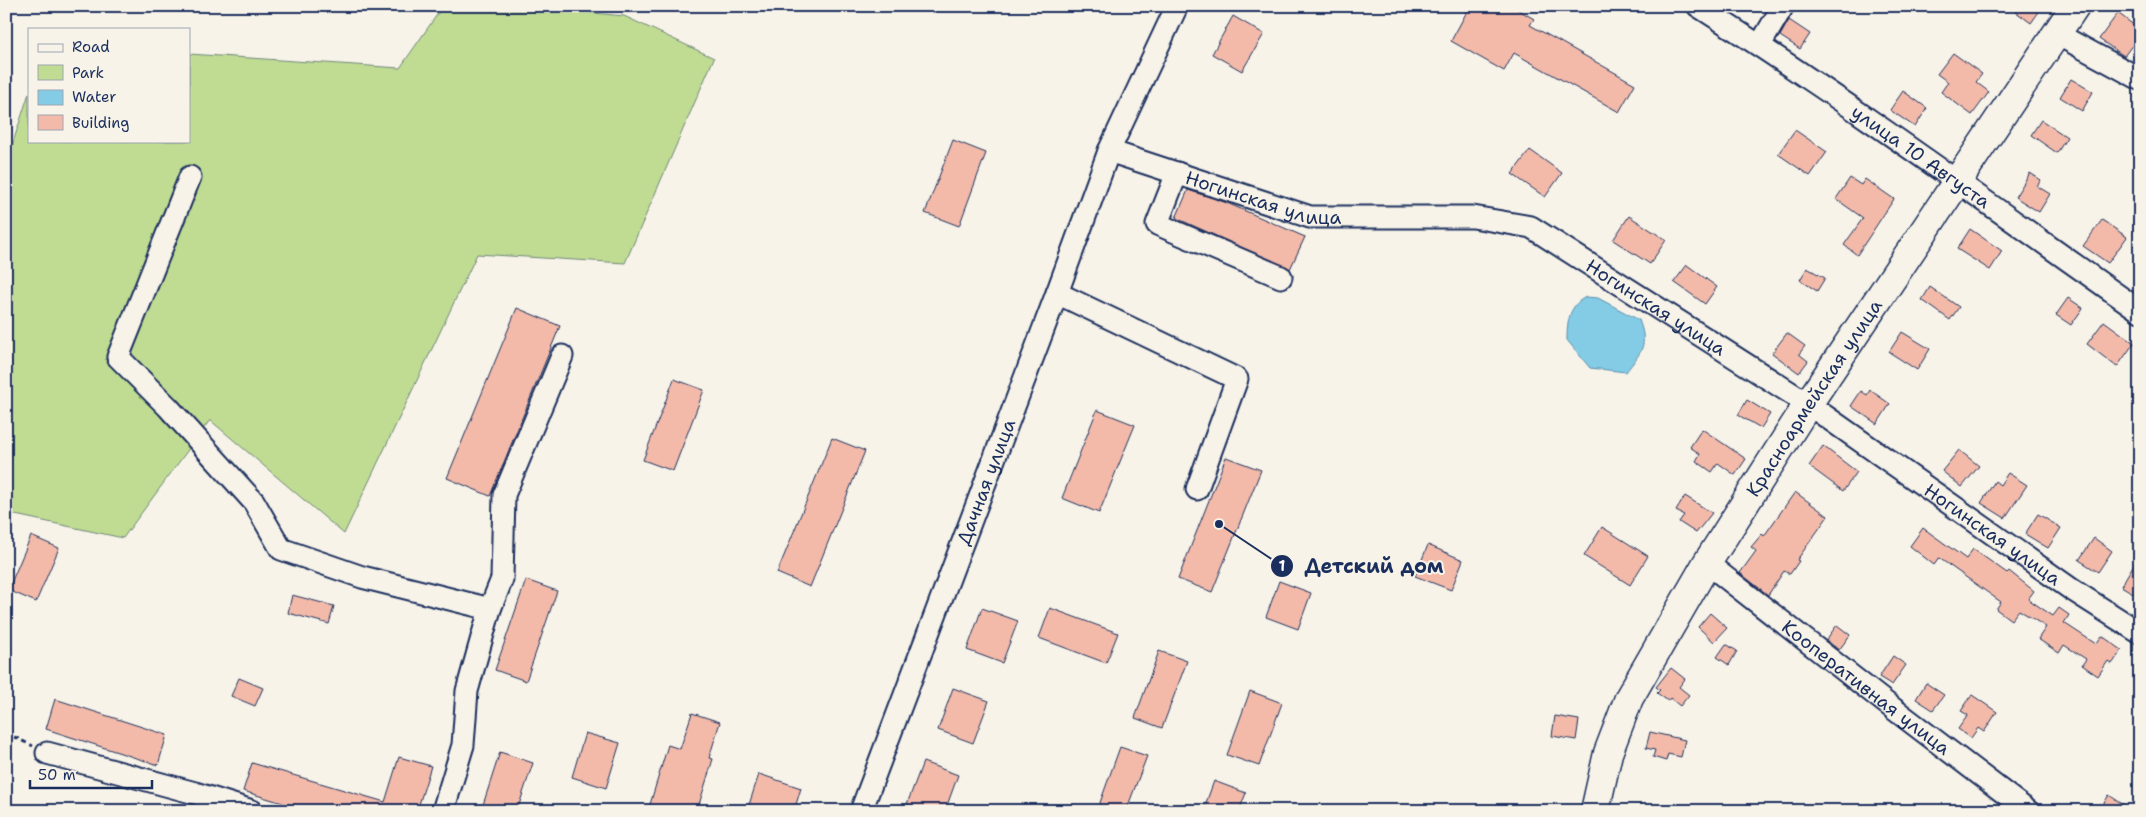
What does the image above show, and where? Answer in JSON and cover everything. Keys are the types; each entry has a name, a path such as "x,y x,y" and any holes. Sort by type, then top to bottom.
{"main road":[{"name":"Красноармейская улица","path":"1595,811 1608,753 1629,698 1707,563 1808,404 2075,6"}],"street":[{"name":"Дачная улица","path":"861,811 1058,293 1109,150 1177,6"},
{"name":"улица 10 Августа","path":"1698,6 1760,45 1957,181 2140,311"},
{"path":"1760,45 1783,6"},
{"path":"2057,34 2140,80"},
{"name":"Ногинская улица","path":"1109,150 1310,217 1473,217 1531,227 1808,404 2071,589 2140,633"},
{"path":"1177,173 1157,224 1282,277"},
{"path":"190,177 118,357 168,406 254,502 281,549 362,577 490,609"},
{"path":"1058,293 1238,379 1197,489"},
{"path":"443,811 463,745 467,691 490,609 502,579 504,495 562,356"},
{"name":"Кооперативная улица","path":"1707,563 2028,811"},
{"path":"47,753 195,793 252,811"}],"path":[{"path":"6,733 47,753"}],"green space":[{"path":"443,6 524,6 624,16 714,58 625,263 477,254 344,534 210,420 123,538 6,513 6,164 28,96 28,142 190,142 190,54 400,68"}],"water":[{"path":"1586,297 1598,298 1639,320 1643,336 1642,348 1626,372 1590,368 1567,340 1570,315 1580,300"}],"building":[{"path":"1470,6 1512,6 1534,19 1530,25 1635,84 1619,112 1514,53 1504,71 1451,41"},
{"path":"2008,6 2043,6 2031,23"},
{"path":"2118,13 2140,30 2140,35 2124,56 2099,39"},
{"path":"1233,16 1264,34 1242,71 1212,54"},
{"path":"1789,20 1810,34 1800,49 1780,36"},
{"path":"1953,53 1982,74 1976,82 1989,92 1972,115 1941,92 1948,82 1937,74"},
{"path":"2071,79 2093,92 2082,111 2060,97"},
{"path":"1903,91 1927,108 1915,127 1890,110"},
{"path":"2041,120 2067,137 2057,153 2031,135"},
{"path":"1795,130 1827,152 1810,176 1778,154"},
{"path":"953,140 986,153 959,226 925,213"},
{"path":"1530,150 1562,173 1545,197 1512,174"},
{"path":"2030,173 2041,180 2037,186 2050,194 2039,212 2015,197"},
{"path":"1850,178 1861,185 1865,179 1894,199 1857,255 1844,245 1863,218 1836,199"},
{"path":"1188,190 1227,203 1305,237 1290,269 1176,218"},
{"path":"1629,216 1666,240 1650,264 1613,240"},
{"path":"2102,220 2127,237 2108,263 2083,246"},
{"path":"1970,229 2002,251 1990,270 1957,249"},
{"path":"1687,265 1717,287 1705,304 1674,282"},
{"path":"1807,268 1825,278 1817,291 1800,280"},
{"path":"1930,287 1959,307 1950,320 1922,300"},
{"path":"2068,298 2083,308 2071,325 2056,315"},
{"path":"517,308 560,326 490,496 447,478"},
{"path":"2104,321 2134,343 2117,367 2087,344"},
{"path":"1902,332 1930,349 1917,370 1889,352"},
{"path":"1787,333 1805,346 1799,354 1808,361 1799,373 1772,353"},
{"path":"674,379 704,390 673,471 643,460"},
{"path":"1870,390 1890,404 1877,424 1851,406 1861,391 1867,395"},
{"path":"1747,400 1770,414 1761,428 1738,415"},
{"path":"1097,410 1135,425 1099,513 1062,498"},
{"path":"1702,429 1746,459 1735,475 1718,463 1712,472 1696,461 1700,454 1690,447"},
{"path":"832,438 865,451 810,587 777,573"},
{"path":"1823,446 1857,472 1843,491 1809,466"},
{"path":"1959,450 1979,466 1962,487 1942,471"},
{"path":"1226,457 1261,470 1212,592 1178,579"},
{"path":"2008,473 2027,485 2005,518 1981,503 1995,481 2000,485"},
{"path":"1795,492 1828,516 1797,560 1799,561 1790,574 1784,571 1768,595 1740,573 1756,551 1751,547 1762,534 1764,536"},
{"path":"1685,496 1712,513 1696,533 1679,522 1684,515 1676,511"},
{"path":"2038,514 2061,528 2048,548 2025,534"},
{"path":"1602,527 1648,556 1630,585 1584,556"},
{"path":"1923,528 1966,559 1973,549 2007,573 2009,571 2034,591 2028,599 2053,616 2059,608 2069,615 2064,623 2096,644 2102,636 2122,650 2112,664 2108,661 2098,676 2082,665 2086,659 2064,645 2059,653 2038,639 2046,627 2019,610 2011,620 1996,609 2001,602 1939,558 1934,565 1910,546"},
{"path":"31,536 59,548 36,602 8,590"},
{"path":"2094,538 2112,551 2098,572 2079,560"},
{"path":"1428,545 1463,560 1451,590 1415,576"},
{"path":"2140,554 2140,597 2121,586"},
{"path":"526,580 557,591 526,681 495,670"},
{"path":"1279,581 1311,593 1298,629 1266,617"},
{"path":"292,595 334,606 329,624 288,613"},
{"path":"982,608 1018,621 1002,663 967,650"},
{"path":"1050,608 1118,633 1106,663 1039,638"},
{"path":"1710,613 1727,628 1714,642 1698,627"},
{"path":"1837,625 1850,635 1839,650 1826,640"},
{"path":"1726,644 1737,651 1729,665 1717,657"},
{"path":"1159,651 1187,661 1162,728 1135,718"},
{"path":"1893,656 1906,665 1892,685 1879,677"},
{"path":"1671,668 1685,679 1679,687 1689,695 1680,706 1670,698 1668,701 1657,693 1660,690 1656,687"},
{"path":"239,678 263,688 255,706 231,696"},
{"path":"1926,683 1944,695 1933,710 1916,699"},
{"path":"953,688 989,701 973,743 938,730"},
{"path":"1250,691 1282,703 1259,766 1227,755"},
{"path":"1972,695 1997,712 1984,732 1978,728 1971,738 1958,729 1968,715 1961,711"},
{"path":"55,699 167,735 158,765 46,729"},
{"path":"692,713 720,722 709,758 713,759 697,811 648,811 668,745 680,749"},
{"path":"1555,716 1579,720 1576,740 1552,736"},
{"path":"1650,732 1685,740 1681,757 1668,754 1666,761 1653,757 1655,750 1646,748"},
{"path":"585,733 620,743 606,788 572,777"},
{"path":"1120,747 1147,756 1126,811 1097,811"},
{"path":"500,752 533,763 517,811 481,811"},
{"path":"399,757 431,766 417,811 309,811 243,791 252,763 385,802"},
{"path":"923,762 958,775 945,811 925,811 907,804"},
{"path":"759,774 801,788 794,811 747,811"},
{"path":"1214,781 1246,793 1239,811 1203,811"},
{"path":"2109,795 2133,811 2099,811"}],"place":[{"name":"Детский дом","path":"1219,524"}]}
